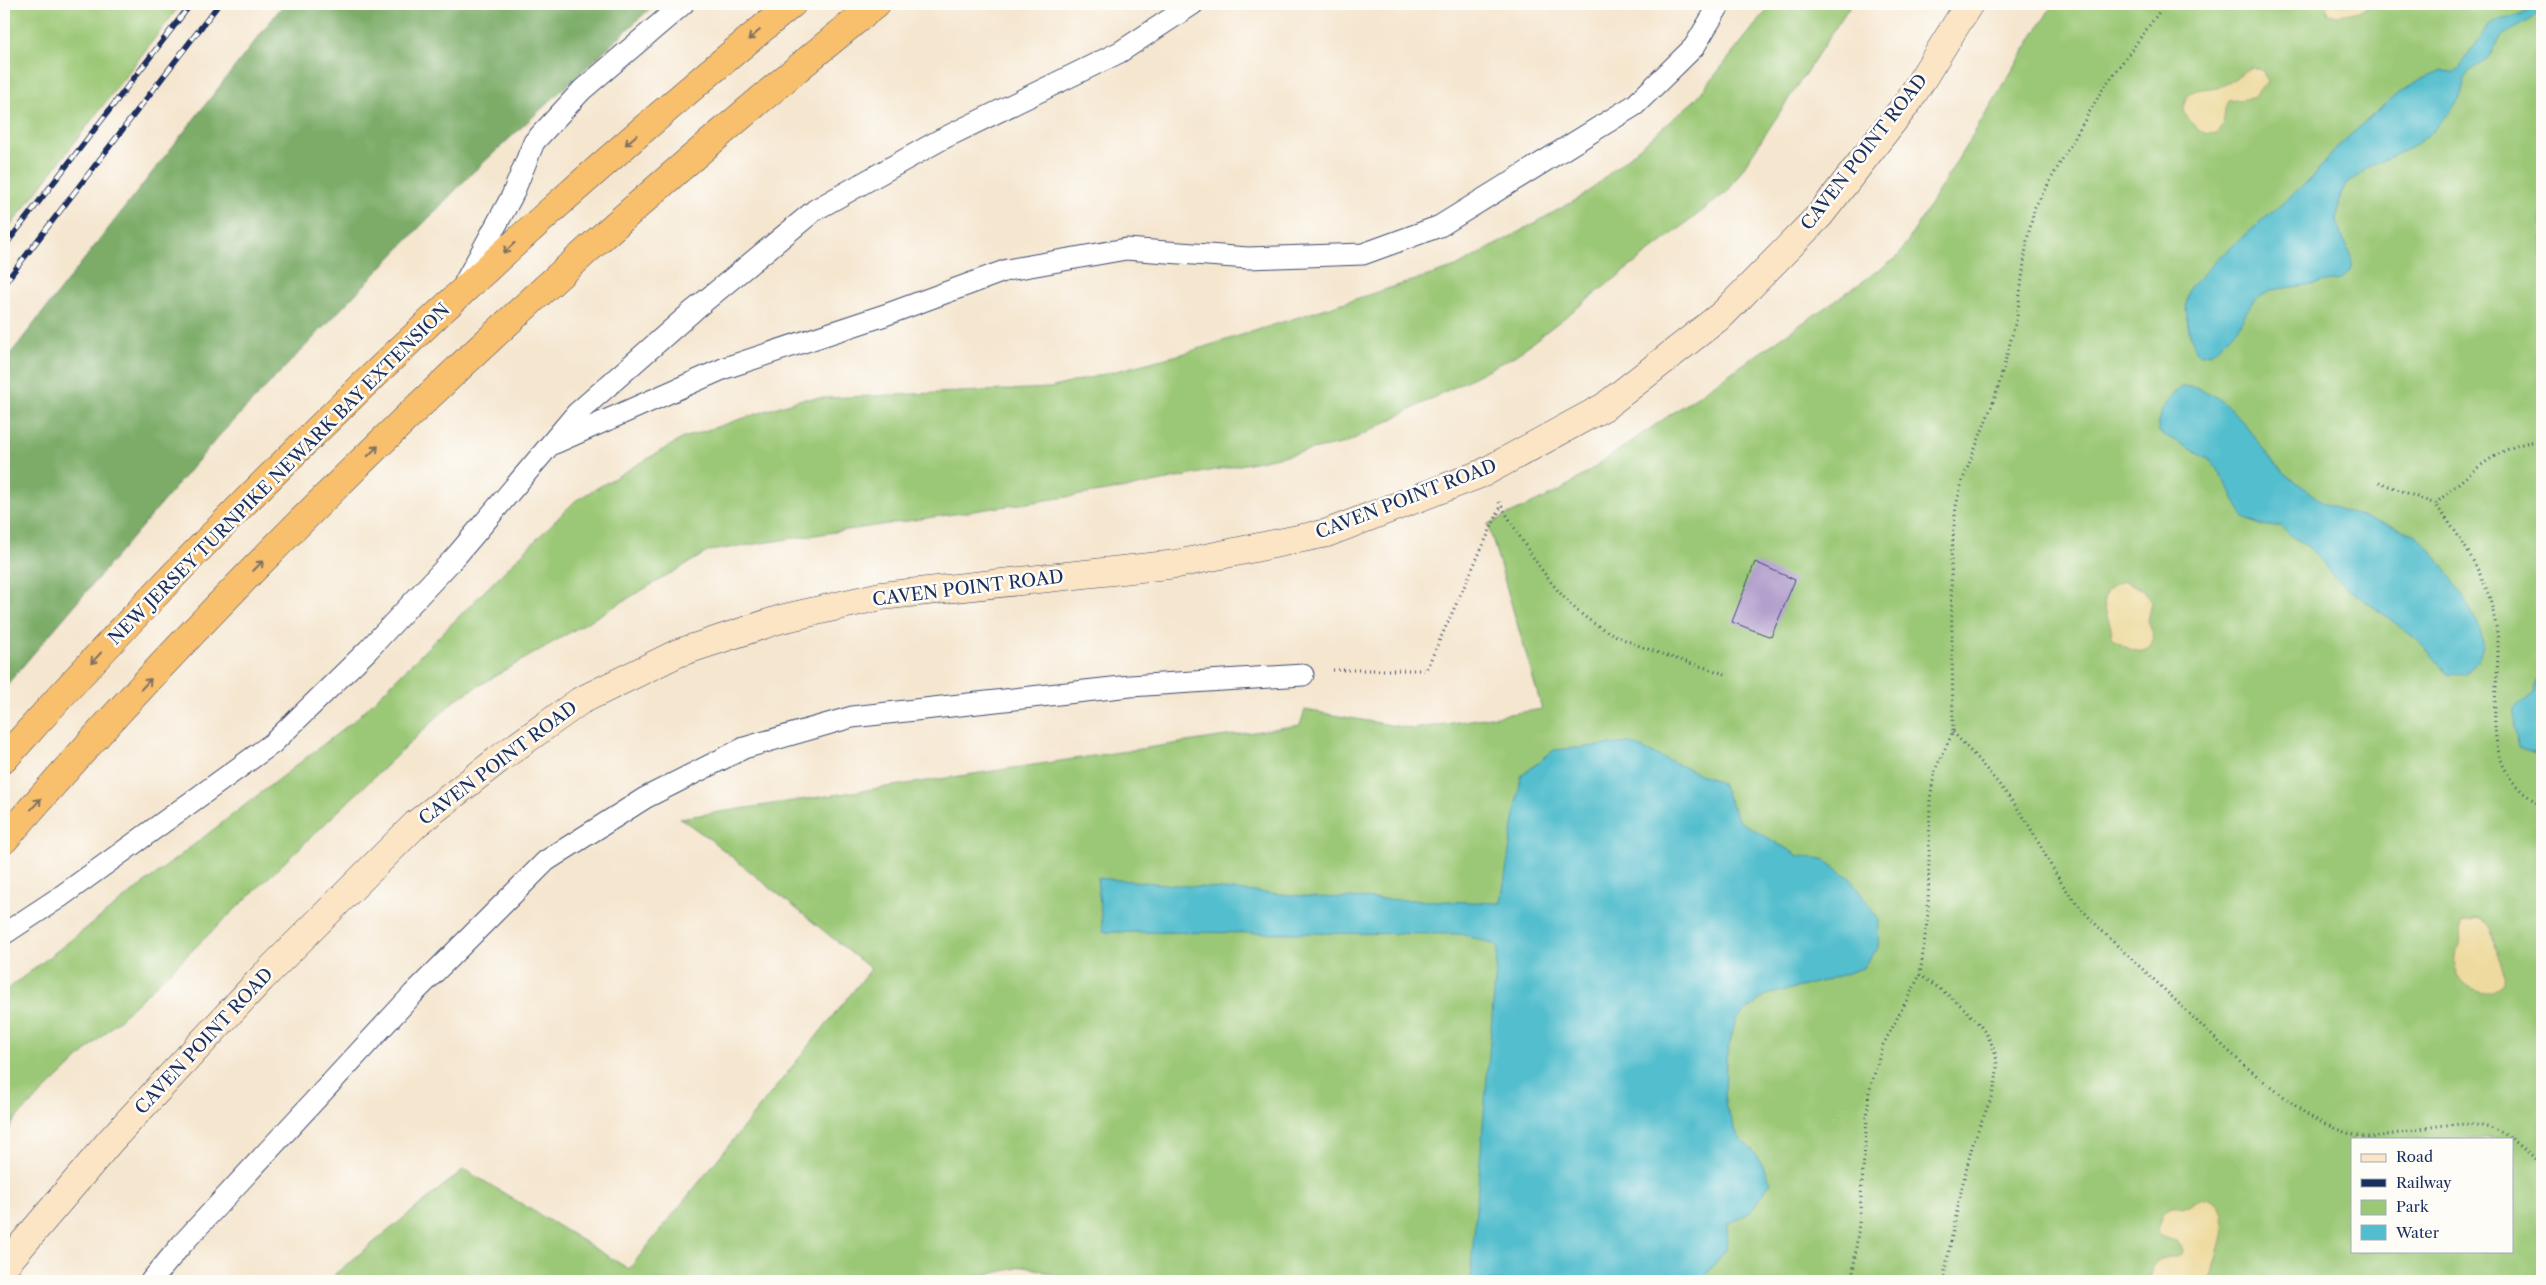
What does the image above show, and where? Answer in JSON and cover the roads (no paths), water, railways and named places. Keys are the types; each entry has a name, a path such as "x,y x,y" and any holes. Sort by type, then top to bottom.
{"highway":[{"name":"NEW JERSEY TURNPIKE NEWARK BAY EXTENSION","path":"4,759 207,542 329,418 458,295 634,137 792,4"},
{"path":"4,840 209,617 432,394 655,189 876,4"}],"street":[{"name":"CAVEN POINT ROAD","path":"4,1266 117,1133 261,979 416,824 499,759 580,701 678,654 781,619 881,596 1186,562 1327,533 1482,473 1604,407 1723,314 1820,215 1908,102 1968,4"}],"lane":[{"path":"458,295 512,196 534,142 582,90 683,4"},
{"path":"4,934 60,897 273,743 368,650 457,555 576,414 694,310 816,210 940,140 1120,52 1193,4"},
{"path":"550,445 725,368 885,316 1007,270 1126,249 1248,258 1363,254 1440,226 1636,105 1694,47 1720,4"},
{"path":"152,1281 182,1244 413,994 546,861 645,798 744,748 852,717 1130,686 1304,675"}],"water":[{"path":"2542,4 2542,12 2502,36 2488,58 2468,72 2464,78 2463,89 2458,102 2428,136 2410,148 2371,166 2345,185 2340,197 2337,219 2342,240 2352,256 2352,269 2340,280 2272,290 2253,301 2237,328 2212,353 2200,355 2192,341 2187,320 2187,299 2193,284 2223,254 2312,178 2335,149 2387,102 2419,80 2443,71 2453,72 2460,67 2489,25 2499,19 2521,15"},
{"path":"2181,387 2197,388 2211,394 2223,403 2246,426 2279,467 2323,502 2335,508 2403,530 2415,535 2423,542 2456,585 2481,633 2483,648 2477,660 2465,675 2447,674 2423,646 2336,579 2310,548 2281,526 2262,526 2244,518 2226,483 2211,461 2159,432 2159,420 2164,407"},
{"path":"2542,676 2542,757 2519,748 2514,728 2515,708 2533,694 2537,681"},
{"path":"1629,743 1721,783 1739,821 1799,856 1823,859 1850,878 1879,920 1878,948 1863,968 1824,981 1766,995 1736,1019 1726,1058 1725,1105 1738,1136 1757,1155 1771,1182 1749,1213 1728,1224 1726,1249 1702,1281 1470,1281 1498,946 1461,934 1103,932 1097,878 1313,897 1501,903 1521,776 1554,750"}],"railway":[{"path":"4,247 191,4"},
{"path":"4,284 219,4"}]}
